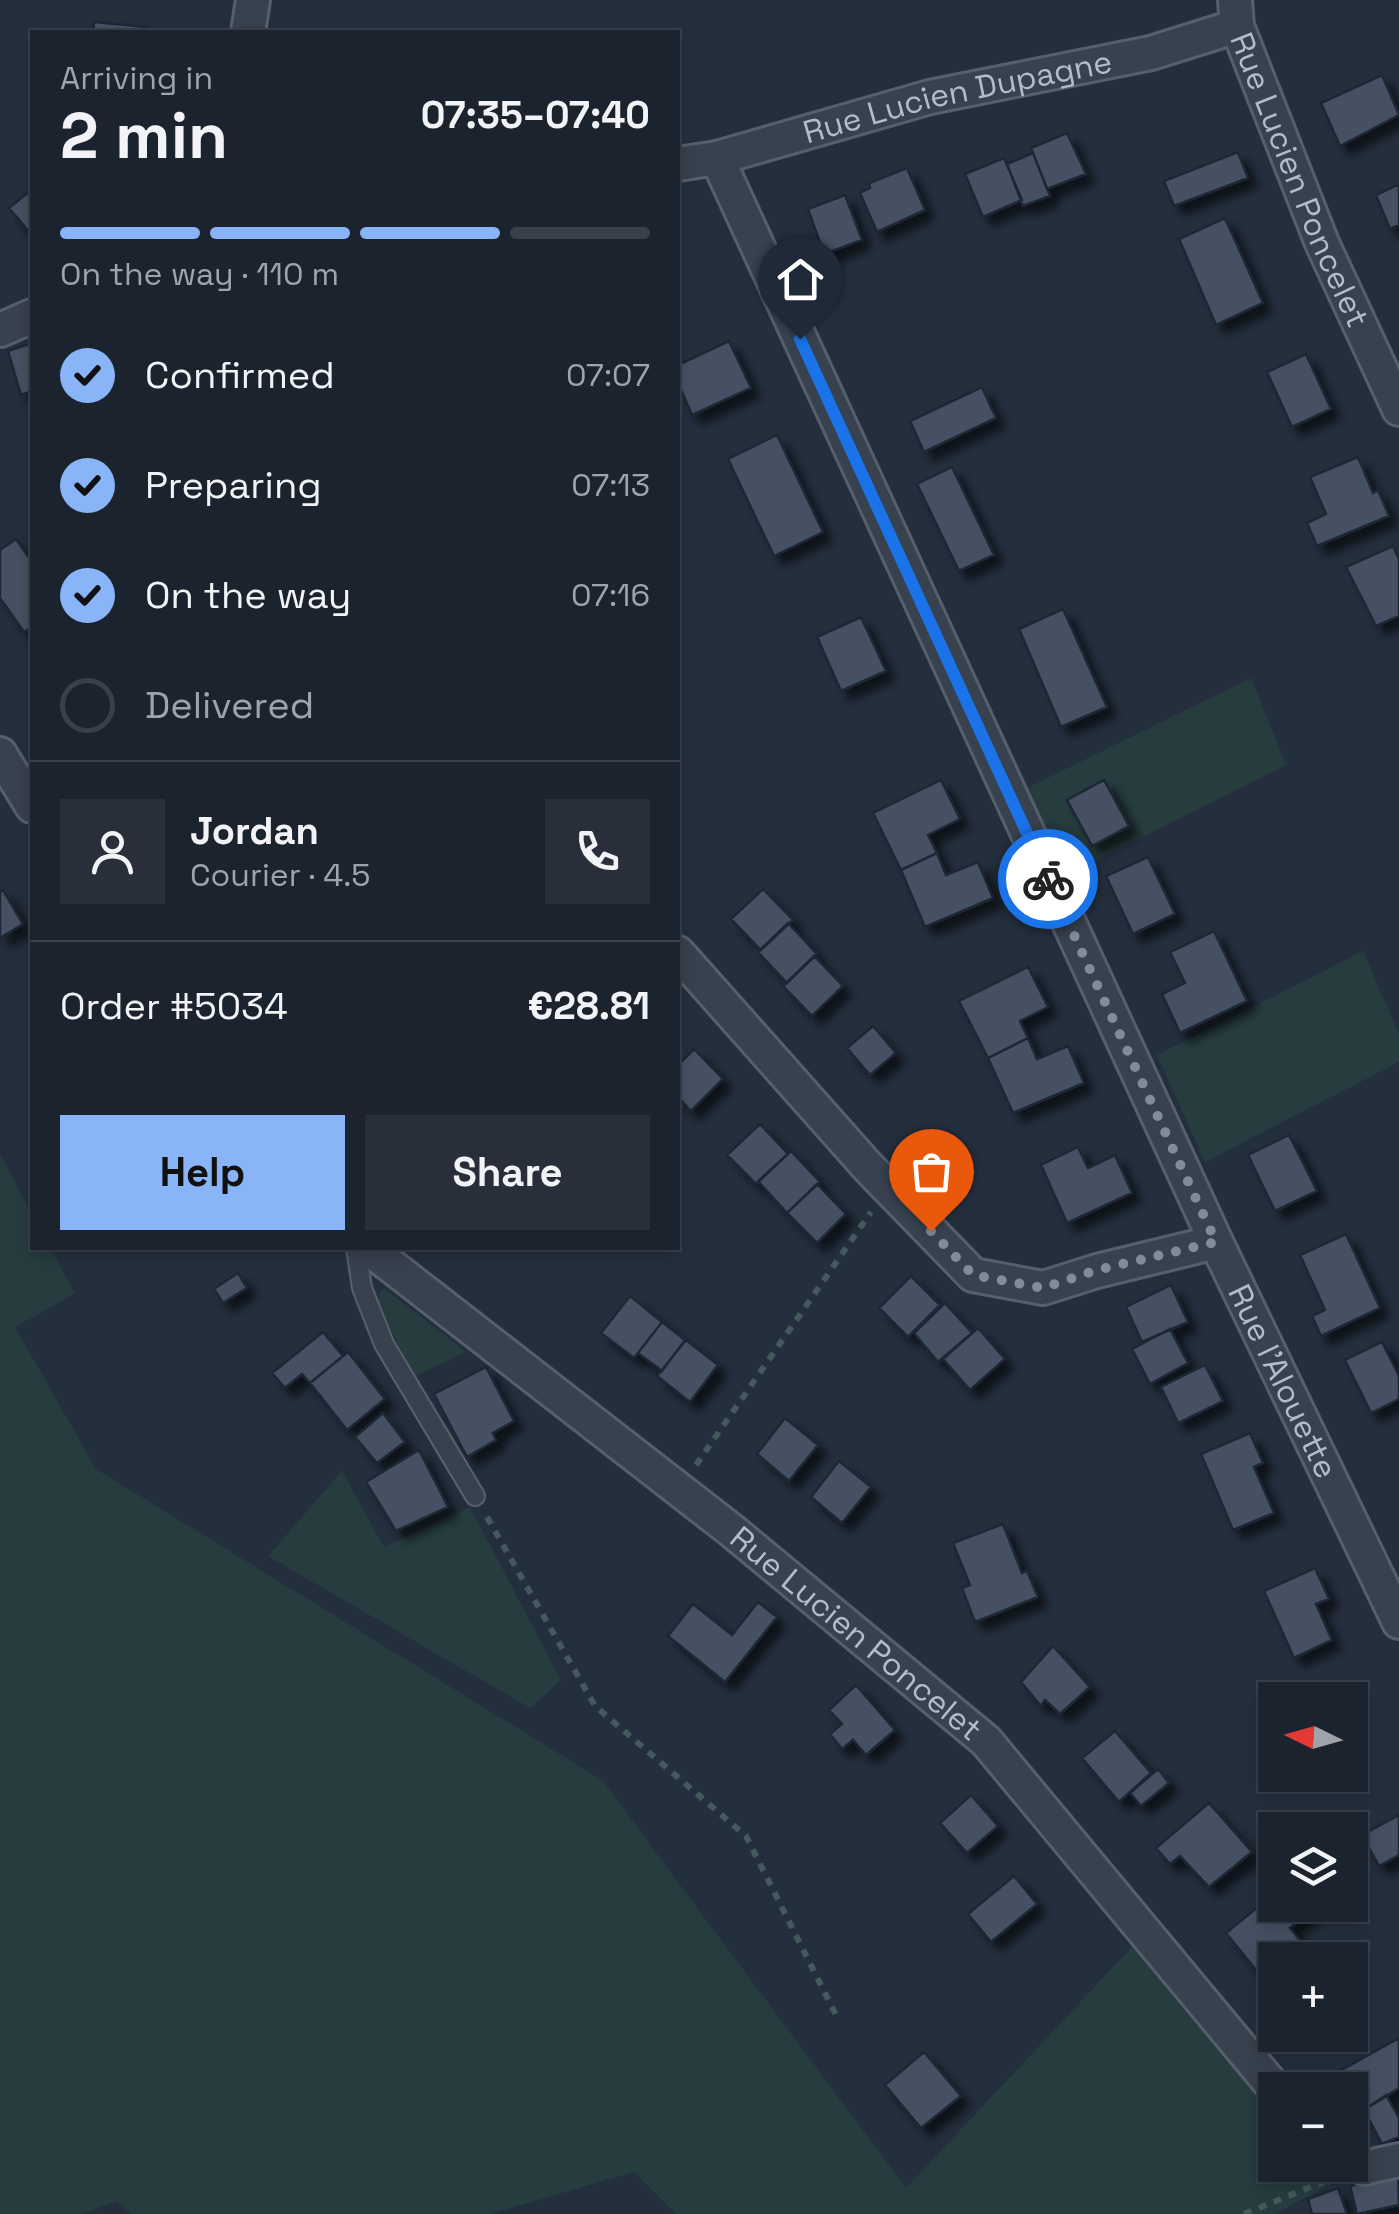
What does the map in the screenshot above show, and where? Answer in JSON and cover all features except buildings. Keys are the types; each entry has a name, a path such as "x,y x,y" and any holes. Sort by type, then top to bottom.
{"street":[{"path":"248,30 253,0"},
{"name":"Rue Lucien Dupagne","path":"680,164 716,158 930,97 1151,53 1236,13"},
{"name":"Rue Lucien Poncelet","path":"1236,13 1322,243 1399,410"},
{"name":"Rue l'Alouette","path":"716,158 1216,1242 1399,1622"},
{"path":"0,330 30,317"},
{"path":"0,754 30,803"},
{"path":"680,956 888,1187 973,1275 1043,1288 1097,1270 1216,1242"},
{"name":"Rue Lucien Poncelet","path":"371,1250 678,1491 986,1741 1261,2072"},
{"path":"1368,2163 1399,2160"}],"lane":[{"path":"356,1250 362,1288 384,1344 475,1496"}],"path":[{"path":"678,1491 888,1187"},
{"path":"475,1496 596,1706 746,1836 840,2021"},
{"path":"1244,2214 1317,2182"}],"green space":[{"path":"1251,678 1286,765 1069,874 1025,789"},
{"path":"1363,951 1399,1034 1399,1062 1205,1162 1157,1055"},
{"path":"0,1154 30,1210 30,1250 51,1250 75,1293 15,1327 96,1469 602,1780 906,2188 1132,1947 1258,2097 1258,2182 1331,2184 1275,2214 676,2214 634,2172 490,2214 131,2214 117,2201 81,2214 0,2214"},
{"path":"385,1289 466,1352 415,1376 378,1307 379,1293"},
{"path":"342,1471 384,1547 470,1507 561,1680 530,1708 268,1556"}],"way so far":[{"path":"931,1231 973,1275 1043,1288 1097,1270 1216,1242 1048,879"}],"route":[{"path":"800,339 1048,879"}]}
